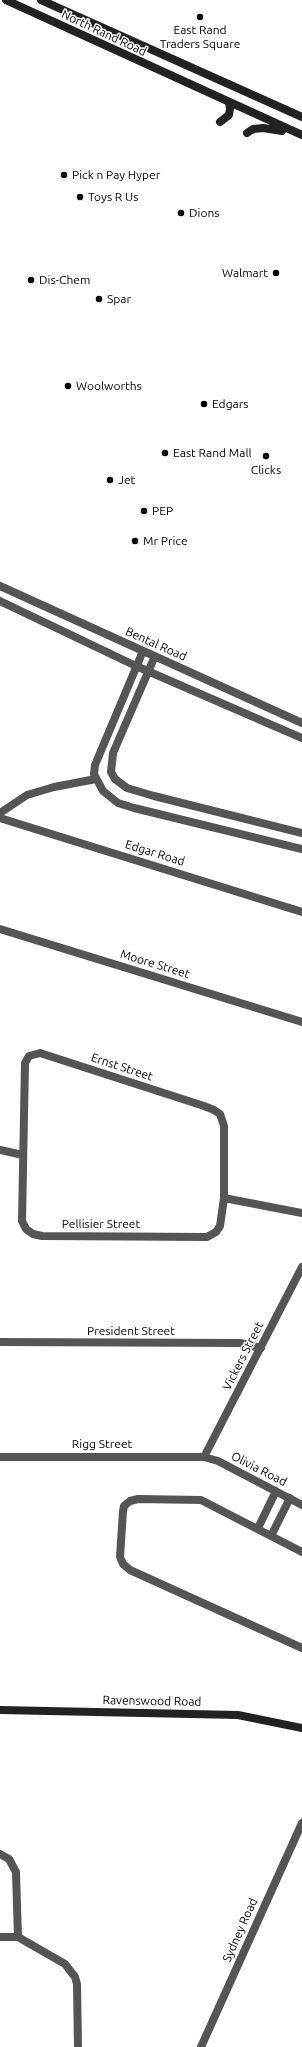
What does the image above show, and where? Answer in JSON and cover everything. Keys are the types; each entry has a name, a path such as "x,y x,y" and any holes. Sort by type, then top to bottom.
{"main road":[{"name":"North Rand Road","path":"6,0 302,136"},
{"name":"North Rand Road","path":"41,0 302,117"},
{"path":"220,122 229,115 229,103"},
{"path":"247,133 253,129 269,128 302,136"},
{"name":"Ravenswood Road","path":"0,1710 238,1715 302,1728"}],"street":[{"name":"Bental Road","path":"0,586 302,723"},
{"path":"0,601 149,672 302,738"},
{"path":"143,651 95,765 96,779 103,791 109,797 134,808 302,848"},
{"path":"155,656 113,753 111,772 115,779 128,788 148,794 302,833"},
{"path":"0,813 27,795 54,787 96,779"},
{"name":"Edgar Road","path":"0,818 302,912"},
{"name":"Moore Street","path":"0,930 302,1022"},
{"name":"Ernst Street","path":"23,1155 25,1063 29,1056 40,1054 214,1110 223,1119 224,1126 224,1198"},
{"path":"0,1150 23,1155"},
{"name":"Pellisier Street","path":"23,1155 22,1221 26,1229 38,1236 207,1237 214,1234 220,1226 224,1198"},
{"path":"224,1198 302,1213"},
{"name":"Vickers Street","path":"204,1457 302,1267"},
{"name":"President Street","path":"0,1342 240,1343 261,1348"},
{"name":"Rigg Street","path":"0,1457 204,1457"},
{"name":"Olivia Road","path":"204,1457 218,1461 302,1505"},
{"path":"258,1528 276,1491"},
{"path":"271,1536 290,1498"},
{"path":"302,1552 201,1500 138,1499 124,1506 122,1511 120,1557 123,1564 130,1570 302,1648"},
{"name":"Sydney Road","path":"201,2047 302,1823"},
{"path":"0,1854 8,1859 16,1872 18,1937"},
{"path":"0,1937 18,1937 65,1964 75,1977 77,1984 78,2047"}],"place":[{"name":"East Rand Traders Square","path":"200,17"},
{"name":"Pick n Pay Hyper","path":"64,175"},
{"name":"Toys R Us","path":"80,197"},
{"name":"Dions","path":"181,213"},
{"name":"Walmart","path":"276,273"},
{"name":"Dis-Chem","path":"31,280"},
{"name":"Spar","path":"99,299"},
{"name":"Woolworths","path":"68,386"},
{"name":"Edgars","path":"204,404"},
{"name":"East Rand Mall","path":"165,453"},
{"name":"Clicks","path":"266,456"},
{"name":"Jet","path":"110,480"},
{"name":"PEP","path":"144,511"},
{"name":"Mr Price","path":"135,541"}]}
